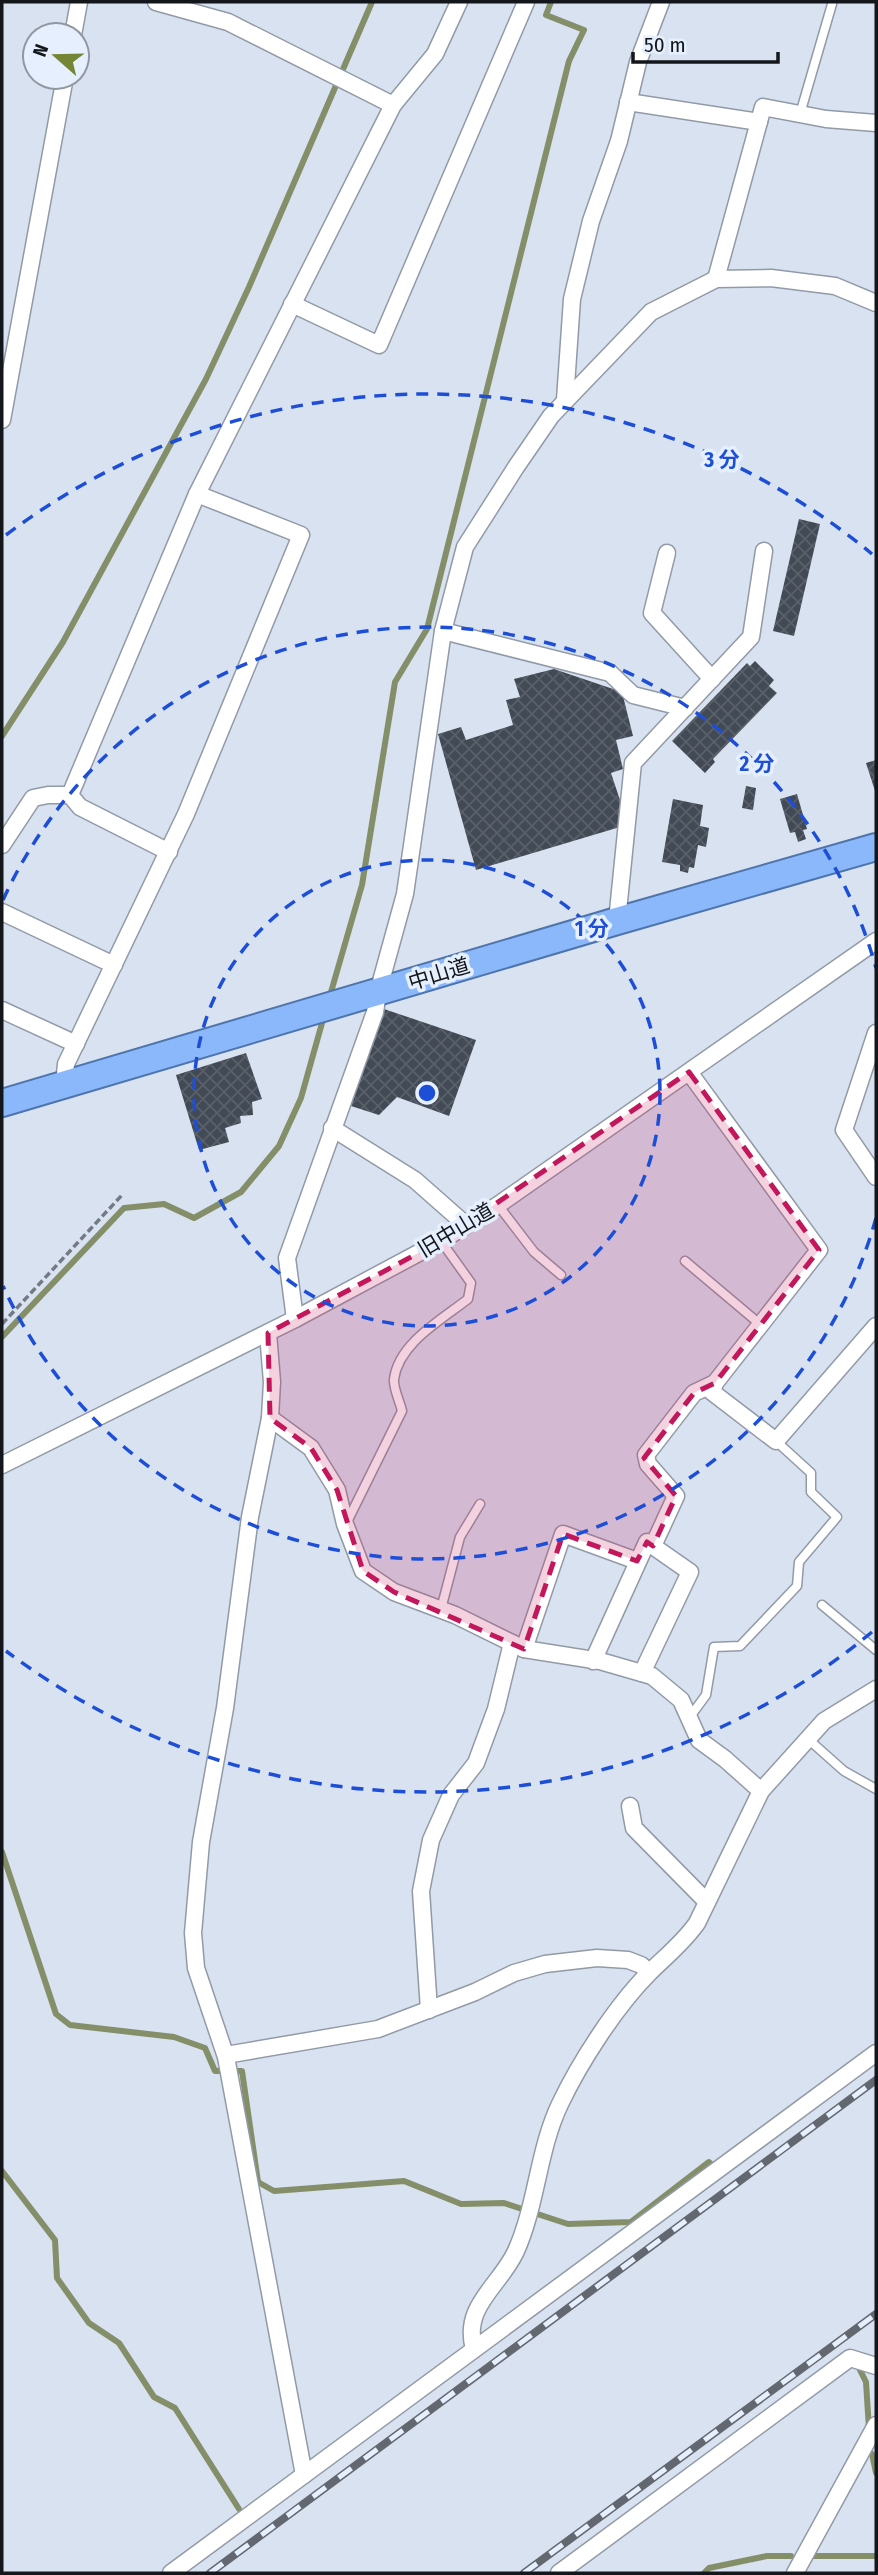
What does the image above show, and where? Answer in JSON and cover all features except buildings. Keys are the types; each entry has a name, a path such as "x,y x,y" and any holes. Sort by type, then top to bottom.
{"highway":[{"name":"中山道","path":"2,1103 876,847"}],"street":[{"path":"76,21 79,2"},
{"path":"156,2 228,22 393,105"},
{"path":"70,795 197,494 393,105 435,54 459,2"},
{"path":"292,304 379,345 526,2"},
{"path":"565,400 572,299 591,222 619,141 638,62 661,2"},
{"path":"2,420 62,91"},
{"path":"628,102 759,122"},
{"path":"716,279 763,107 826,119 876,123"},
{"path":"295,1319 287,1258 375,1012 405,894 443,631 465,547 516,467 565,400 627,340 651,312 716,279 771,278 835,286 876,303"},
{"path":"64,1084 66,1064 169,852 301,535 197,494"},
{"path":"617,921 632,763 751,637 764,551"},
{"path":"667,554 652,613 712,679"},
{"path":"443,631 610,673 634,695 685,708"},
{"path":"2,845 33,798 70,795"},
{"path":"70,795 80,807 169,852"},
{"path":"2,912 114,965"},
{"name":"旧中山道","path":"2,1465 268,1333 441,1241 498,1205 876,941"},
{"path":"2,1010 76,1044"},
{"path":"876,1033 844,1129 876,1177"},
{"path":"689,1072 819,1250 715,1383 712,1392 776,1441 876,1326"},
{"path":"332,1128 415,1180 466,1225"},
{"path":"268,1333 272,1382 270,1418 250,1517 225,1708 201,1842 193,1933 195,1968 226,2056 304,2475"},
{"path":"653,1546 676,1496 648,1464 646,1455 694,1393 715,1383"},
{"path":"270,1418 311,1448 337,1490 345,1524 363,1571 394,1592 440,1609 518,1646 652,1676 681,1700 699,1740 761,1791"},
{"path":"429,2010 421,1891 431,1840 451,1795 476,1763 518,1646 563,1534 637,1561"},
{"path":"593,1661 647,1542 690,1572 642,1673"},
{"path":"474,2349 470,2334 471,2321 516,2252 533,2202 553,2120 565,2093 612,2017 649,1972 684,1942 707,1902 761,1791 824,1721 876,1689"},
{"path":"630,1806 634,1828 707,1902"},
{"path":"226,2056 378,2029 475,1992 514,1973 545,1964 597,1958 628,1960 641,1965 649,1972"},
{"path":"170,2573 876,2053"},
{"path":"559,2573 850,2358 876,2366"},
{"path":"795,2573 876,2425"}],"lane":[{"path":"800,114 832,4"},
{"path":"498,1205 534,1252 561,1275"},
{"path":"345,1524 402,1411 394,1381 402,1355 428,1329 468,1299 471,1283 441,1241"},
{"path":"685,1261 761,1325"},
{"path":"689,1718 706,1695 714,1647 740,1646 797,1586 799,1562 837,1517 811,1492 811,1473 776,1441"},
{"path":"440,1609 460,1537 480,1504"},
{"path":"822,1605 876,1650"},
{"path":"808,1738 844,1771 876,1789"}],"path":[{"path":"2,1324 123,1194"}],"highlighted area":[{"path":"689,1072 819,1250 715,1383 694,1393 644,1458 676,1496 653,1546 647,1542 637,1561 563,1534 524,1649 394,1592 363,1571 337,1490 311,1448 270,1418 268,1333 441,1241"}],"waterway":[{"path":"2,736 63,642 206,379 249,287 372,2"},
{"path":"329,999 362,885 395,682 427,629 569,61 584,30 546,15 551,2"},
{"path":"2,1337 124,1208 164,1204 194,1218 241,1192 279,1146 301,1098 324,1016"},
{"path":"2,1852 56,2014 70,2025 174,2037 205,2048 215,2071 242,2071 258,2182 274,2191 404,2181 461,2204 504,2203 568,2224 631,2222 709,2162 713,2166"},
{"path":"2,2171 55,2240 57,2278 89,2323 119,2343 154,2397 175,2408 239,2509"},
{"path":"860,2370 866,2382 869,2429"},
{"path":"872,2454 876,2473"},
{"path":"704,2573 709,2568 767,2556 791,2556"},
{"path":"814,2556 876,2556"}],"railway":[{"path":"210,2573 876,2080"},
{"path":"524,2573 876,2314"}]}
